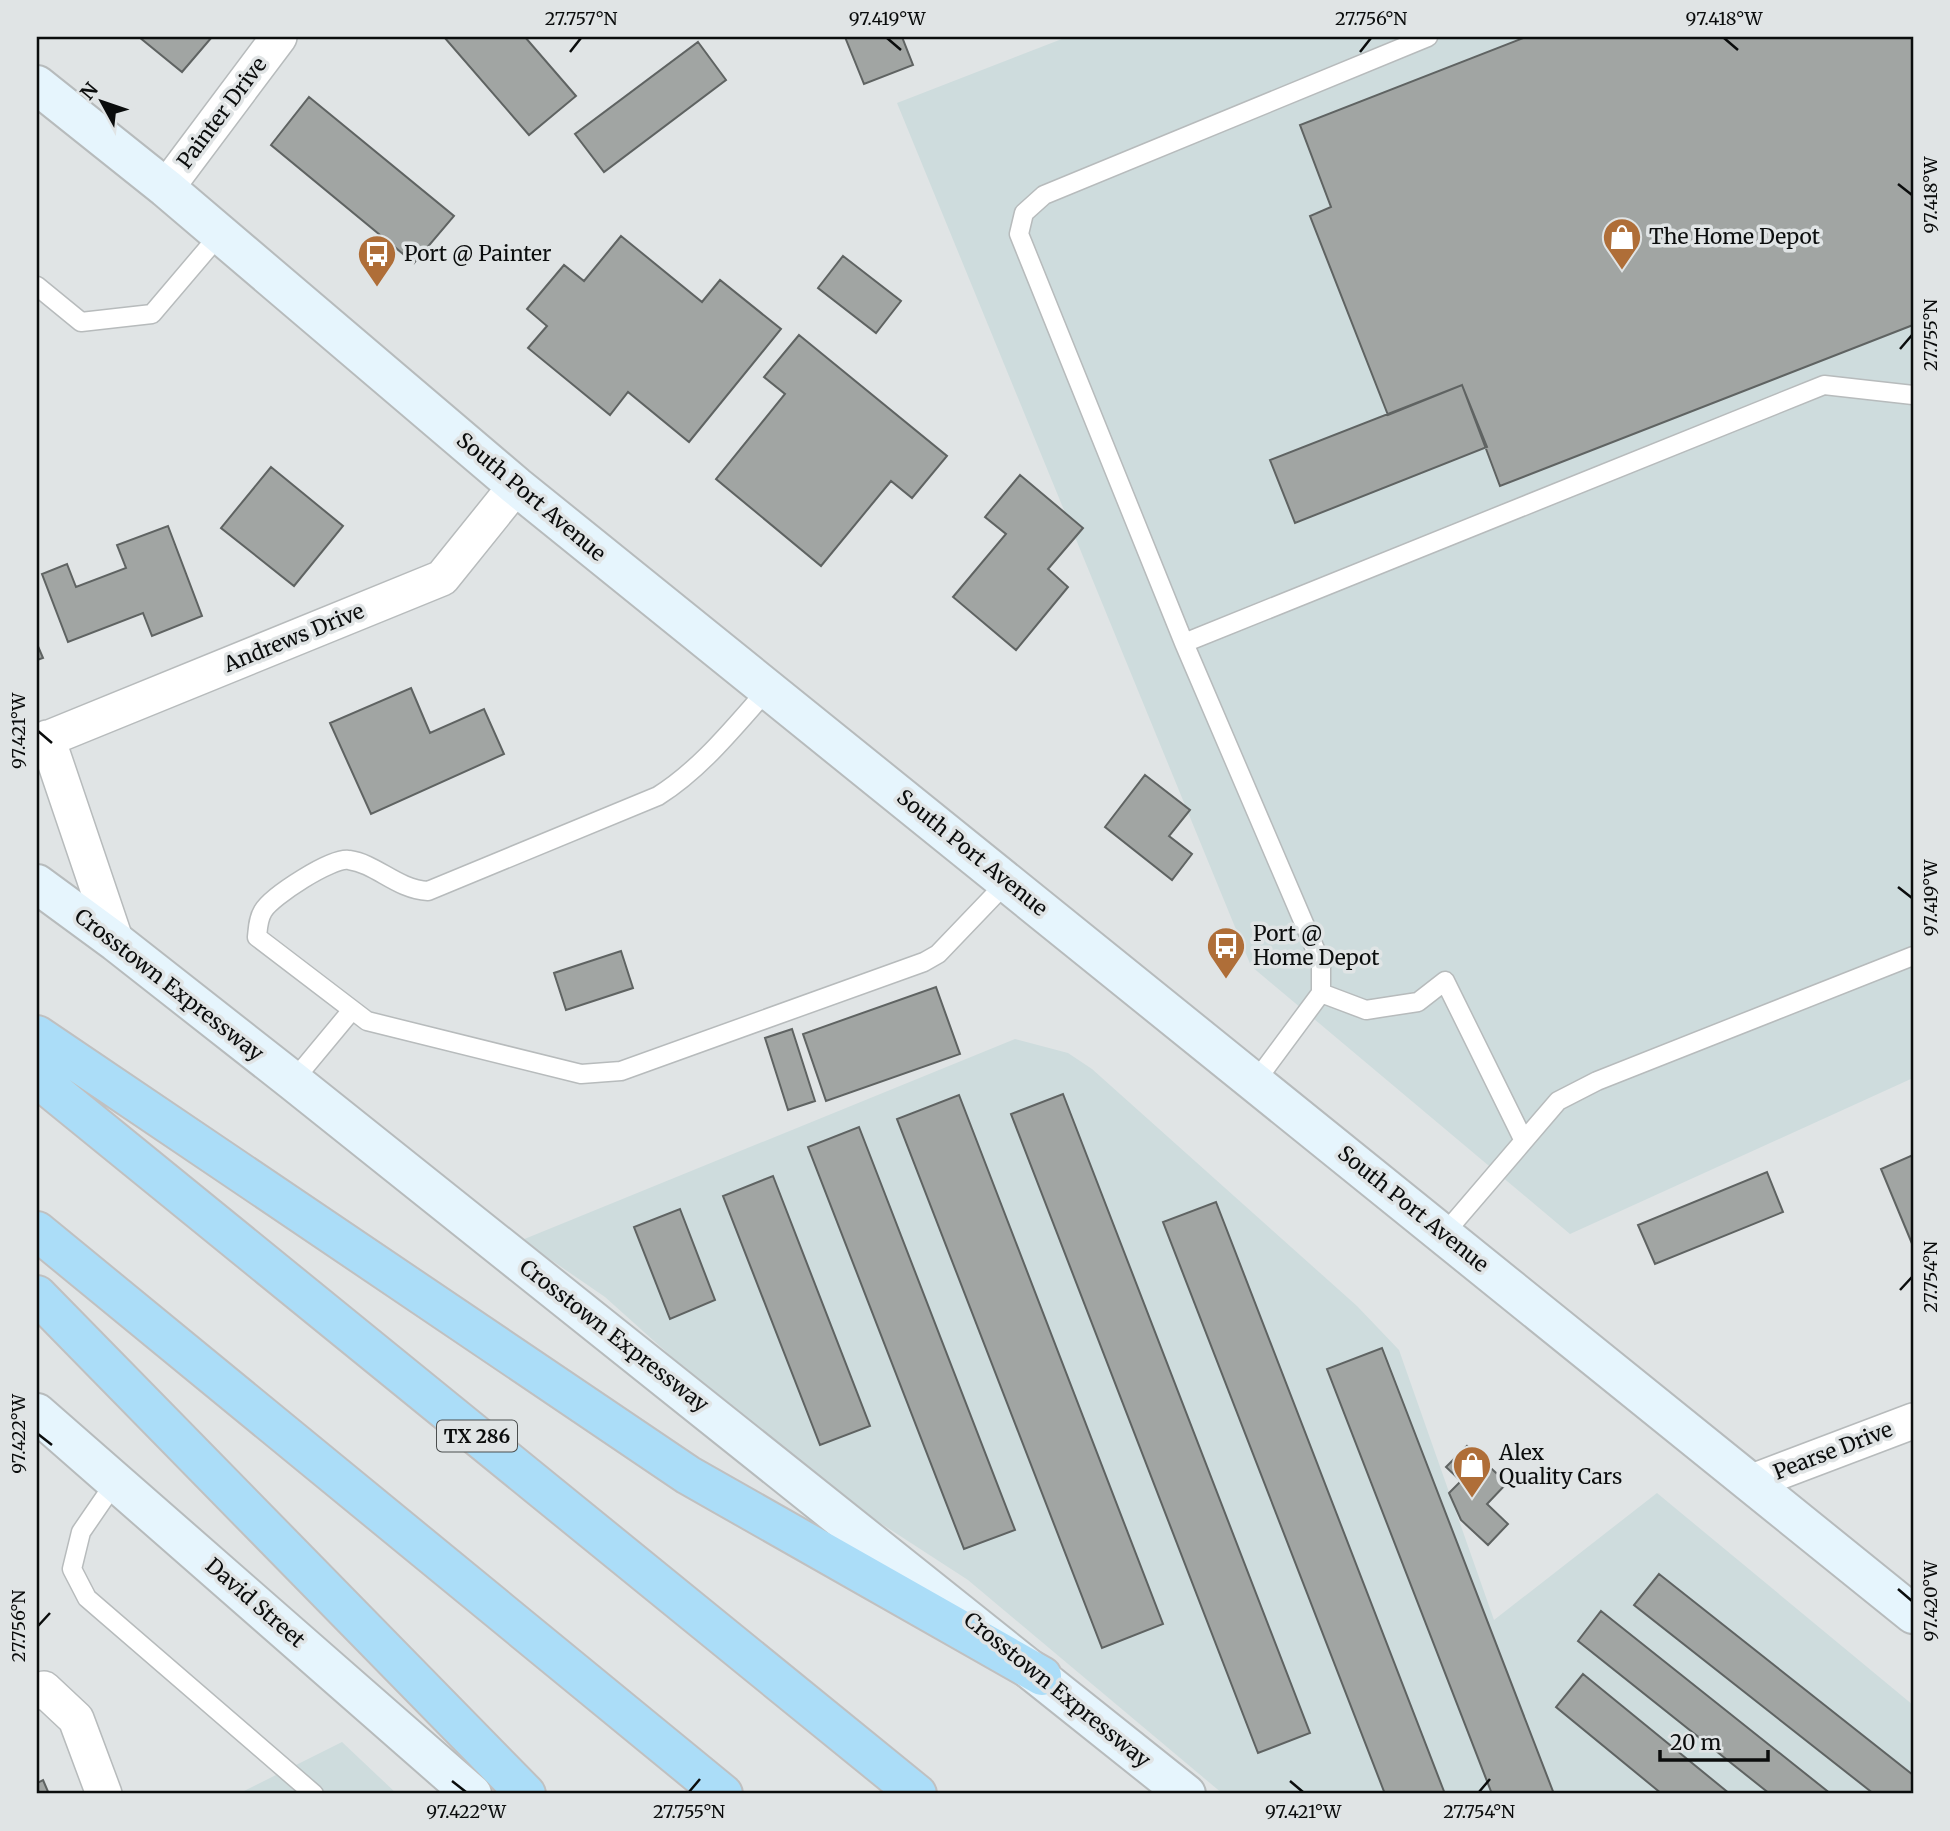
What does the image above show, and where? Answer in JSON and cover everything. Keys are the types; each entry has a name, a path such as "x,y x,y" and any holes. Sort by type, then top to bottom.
{"highway":[{"path":"37,1035 688,1475 1042,1676"},
{"name":"TX 286","path":"37,1078 917,1794"},
{"path":"37,1231 723,1794"},
{"path":"37,1295 526,1794"}],"main road":[{"name":"South Port Avenue","path":"37,85 166,188 516,485 1913,1614"},
{"name":"Crosstown Expressway","path":"37,884 117,942 293,1081 1042,1676 1186,1794"},
{"name":"David Street","path":"37,1413 472,1794"}],"street":[{"name":"Painter Drive","path":"166,188 279,37"},
{"name":"Andrews Drive","path":"42,741 442,578 516,485"},
{"path":"42,741 117,942"},
{"name":"Pearse Drive","path":"1752,1482 1913,1421"},
{"path":"41,1690 76,1719 104,1794"}],"lane":[{"path":"1255,1082 1321,993 1321,963 1184,643 1019,234 1024,213 1044,195 1428,37"},
{"path":"37,286 81,322 152,314 220,234"},
{"path":"1184,643 1824,384 1913,395"},
{"path":"768,690 678,784 658,796 428,891 410,890 350,860 336,860 273,899 258,923 257,937 367,1021 581,1074 621,1071 924,962 938,954 1007,882"},
{"path":"1444,1234 1558,1101 1597,1081 1913,956"},
{"path":"1321,993 1366,1010 1418,1002 1445,981 1504,1094 1523,1139"},
{"path":"293,1081 352,1010"},
{"path":"116,1481 81,1532 72,1569 87,1598 314,1794"}],"shaded area":[{"path":"1067,37 1913,37 1913,1078 1570,1234 1251,966 897,103"},
{"path":"1015,1039 1068,1053 1092,1069 1357,1306 1399,1350 1494,1620 1657,1493 1913,1705 1913,1794 1223,1794 968,1580 874,1519 722,1402 605,1297 522,1240"},
{"path":"342,1742 397,1794 238,1794"}],"building":[{"path":"139,37 212,37 182,72"},
{"path":"444,37 525,37 576,96 529,135"},
{"path":"845,37 902,37 913,65 864,84"},
{"name":"The Home Depot","path":"1526,37 1913,37 1913,325 1500,486 1462,385 1388,415 1310,216 1331,207 1300,125"},
{"path":"698,42 726,80 604,172 575,134"},
{"path":"309,97 454,216 414,263 271,145"},
{"path":"621,236 702,302 720,280 781,329 689,442 628,392 610,415 528,348 547,326 527,309 564,265 584,281"},
{"path":"843,256 901,301 876,333 818,288"},
{"path":"799,335 947,456 912,498 891,481 821,566 716,479 785,394 764,377"},
{"path":"1462,385 1487,447 1295,523 1270,460"},
{"path":"271,467 343,526 294,586 221,528"},
{"path":"1020,475 1083,528 1048,569 1068,587 1016,650 953,597 1006,534 985,517"},
{"path":"168,526 202,616 152,636 143,613 68,642 42,574 67,564 76,587 126,568 117,545"},
{"path":"37,644 43,658 37,660"},
{"path":"411,688 430,733 484,709 504,754 371,814 330,723"},
{"path":"1145,775 1190,810 1169,836 1192,854 1172,880 1105,827"},
{"path":"621,951 633,988 566,1010 554,973"},
{"path":"936,987 960,1054 826,1101 803,1034"},
{"path":"792,1029 815,1101 788,1110 765,1038"},
{"path":"1063,1094 1310,1733 1258,1753 1011,1114"},
{"path":"959,1095 1163,1624 1102,1648 897,1119"},
{"path":"859,1127 1015,1530 964,1549 808,1147"},
{"path":"1913,1155 1913,1246 1881,1169"},
{"path":"1767,1172 1783,1212 1655,1264 1638,1225"},
{"path":"773,1176 870,1426 820,1445 723,1196"},
{"path":"1216,1202 1445,1794 1385,1794 1163,1222"},
{"path":"680,1209 715,1300 670,1319 634,1227"},
{"path":"1382,1348 1554,1794 1492,1794 1327,1369"},
{"name":"Alex Quality Cars","path":"1467,1446 1507,1483 1487,1504 1508,1524 1488,1545 1461,1520 1449,1493 1461,1481 1446,1467"},
{"path":"1659,1574 1913,1775 1913,1794 1874,1794 1634,1605"},
{"path":"1601,1611 1831,1794 1770,1794 1578,1641"},
{"path":"1583,1674 1730,1794 1662,1794 1556,1707"},
{"path":"43,1780 49,1794 37,1794 37,1783"}],"place":[{"name":"The Home Depot","path":"1622,271"},
{"name":"Port @ Painter","path":"377,288"},
{"name":"Port @ Home Depot","path":"1226,980"},
{"name":"Alex Quality Cars","path":"1472,1499"}]}
